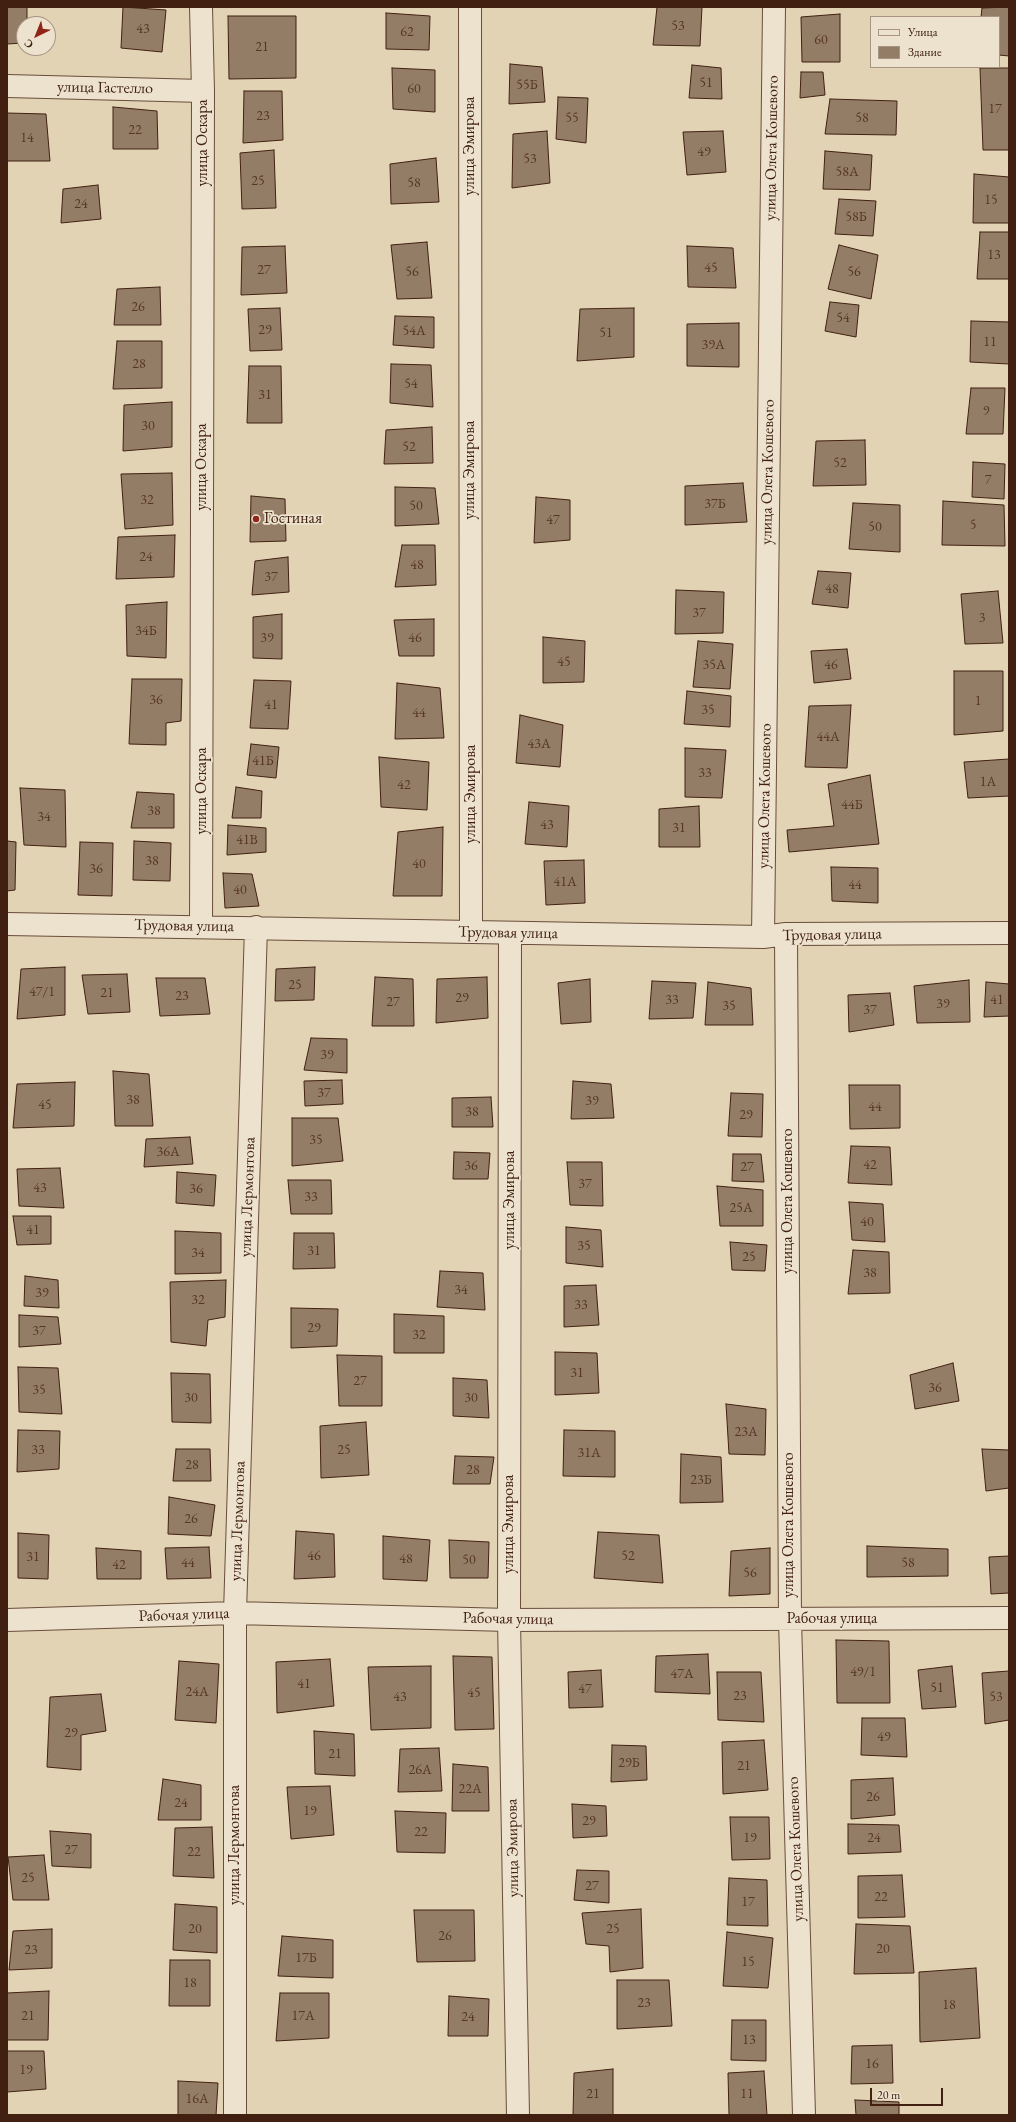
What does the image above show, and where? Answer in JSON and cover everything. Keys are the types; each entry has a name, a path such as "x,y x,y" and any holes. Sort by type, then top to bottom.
{"street":[{"name":"улица Оскара","path":"201,7 203,91 202,926"},
{"name":"улица Эмирова","path":"470,7 471,932"},
{"name":"улица Олега Кошевого","path":"763,937 774,7"},
{"name":"улица Гастелло","path":"7,86 203,91"},
{"name":"Трудовая улица","path":"7,924 202,926 763,937 786,934 1009,933"},
{"name":"улица Лермонтова","path":"235,2115 235,1613 256,927"},
{"name":"улица Эмирова","path":"510,933 509,1620 518,2115"},
{"name":"улица Олега Кошевого","path":"786,934 790,1620 804,2115"},
{"name":"Рабочая улица","path":"7,1620 235,1613 509,1620 1009,1618"}],"building":[{"path":"7,7 27,7 27,16 16,16 16,43 7,44"},
{"path":"123,7 166,10 162,52 121,48"},
{"path":"657,7 702,7 700,46 653,45"},
{"path":"1009,7 1009,56 1000,55 1000,16 981,16 982,8"},
{"path":"386,13 430,16 429,50 386,49"},
{"path":"840,14 840,62 802,62 801,17"},
{"path":"228,16 296,16 296,78 229,79"},
{"path":"510,64 542,67 545,102 509,104"},
{"path":"692,65 721,68 722,99 689,98"},
{"path":"392,68 435,70 435,112 393,109"},
{"path":"980,68 1009,68 1009,150 983,150"},
{"path":"801,72 823,72 825,95 800,98"},
{"path":"244,91 282,91 283,140 243,143"},
{"path":"558,97 588,98 586,143 556,139"},
{"path":"830,99 897,101 896,135 825,134"},
{"path":"113,107 157,111 158,149 113,149"},
{"path":"7,113 46,114 50,161 7,161"},
{"path":"547,131 550,183 512,188 513,134"},
{"path":"723,131 726,172 687,175 683,132"},
{"path":"274,150 276,208 242,209 240,153"},
{"path":"825,151 872,155 870,190 823,189"},
{"path":"436,158 439,202 391,204 390,164"},
{"path":"974,174 1009,177 1009,223 973,223"},
{"path":"98,185 101,219 61,223 63,189"},
{"path":"839,199 876,201 873,236 835,234"},
{"path":"980,232 1009,232 1009,279 977,279"},
{"path":"427,242 432,298 397,299 391,245"},
{"path":"839,245 878,255 871,299 828,289"},
{"path":"285,246 287,293 241,295 242,247"},
{"path":"687,246 733,248 736,288 688,287"},
{"path":"160,287 161,325 114,325 117,289"},
{"path":"830,302 859,305 856,337 825,331"},
{"path":"280,308 282,350 250,351 248,309"},
{"path":"634,308 634,357 577,361 580,309"},
{"path":"395,316 434,317 434,348 393,345"},
{"path":"971,321 1009,322 1009,364 970,362"},
{"path":"739,323 739,367 687,366 687,324"},
{"path":"117,341 162,341 162,388 113,389"},
{"path":"391,364 431,365 433,407 390,403"},
{"path":"249,366 281,366 282,423 247,423"},
{"path":"971,388 1005,388 1003,434 966,434"},
{"path":"172,402 172,447 123,451 124,405"},
{"path":"432,427 433,463 384,464 386,430"},
{"path":"865,440 866,485 813,486 816,441"},
{"path":"973,462 1005,464 1004,499 972,497"},
{"path":"172,473 173,525 125,529 121,474"},
{"path":"743,483 747,522 685,525 685,486"},
{"path":"395,487 435,488 439,524 395,526"},
{"path":"251,496 285,499 286,541 250,542"},
{"path":"536,497 570,500 570,540 534,543"},
{"path":"943,501 1004,505 1005,546 942,545"},
{"path":"853,503 900,505 900,552 849,549"},
{"path":"175,535 174,577 116,579 118,537"},
{"path":"402,545 435,545 436,585 395,587"},
{"path":"288,557 289,592 252,595 255,561"},
{"path":"818,571 851,573 848,608 812,604"},
{"path":"676,590 724,592 723,633 675,634"},
{"path":"998,591 1003,643 965,644 961,594"},
{"path":"167,602 166,658 127,656 126,605"},
{"path":"282,614 282,659 253,658 253,617"},
{"path":"434,619 434,656 399,656 394,620"},
{"path":"543,637 585,641 584,682 543,683"},
{"path":"698,641 733,644 730,689 693,687"},
{"path":"847,649 851,679 814,683 811,651"},
{"path":"954,671 1003,671 1003,731 954,735"},
{"path":"132,679 182,679 181,721 166,723 166,745 129,744"},
{"path":"254,680 291,681 288,729 250,728"},
{"path":"397,683 440,688 444,738 395,739"},
{"path":"687,691 731,696 730,727 684,724"},
{"path":"851,705 847,768 805,767 809,706"},
{"path":"520,715 563,725 560,767 516,763"},
{"path":"251,744 279,747 276,778 247,775"},
{"path":"685,748 726,750 722,798 685,797"},
{"path":"379,757 429,762 427,810 381,807"},
{"path":"1009,759 1009,796 968,798 964,762"},
{"path":"870,775 879,844 789,852 787,830 834,826 828,784"},
{"path":"236,787 262,791 261,818 232,818"},
{"path":"20,788 65,790 66,847 24,845"},
{"path":"137,792 174,794 174,828 131,828"},
{"path":"529,802 569,806 567,847 525,844"},
{"path":"699,806 700,847 659,847 659,809"},
{"path":"228,825 266,828 266,852 227,855"},
{"path":"443,827 442,896 393,896 398,832"},
{"path":"7,841 16,842 15,890 7,891"},
{"path":"134,841 171,843 170,881 133,880"},
{"path":"80,842 113,843 112,896 78,895"},
{"path":"584,860 585,903 546,905 544,861"},
{"path":"831,867 878,868 878,903 832,901"},
{"path":"223,873 252,874 259,906 225,908"},
{"path":"65,967 65,1015 17,1019 21,969"},
{"path":"315,967 314,1000 275,1001 276,969"},
{"path":"127,974 130,1012 88,1014 82,975"},
{"path":"375,977 413,979 414,1026 372,1026"},
{"path":"487,977 488,1018 436,1023 437,979"},
{"path":"156,978 205,978 210,1014 160,1016"},
{"path":"590,979 591,1022 561,1024 558,983"},
{"path":"969,980 970,1022 917,1023 914,986"},
{"path":"652,981 696,983 693,1018 649,1019"},
{"path":"708,982 751,988 753,1025 705,1025"},
{"path":"986,982 1009,984 1009,1016 984,1017"},
{"path":"890,993 894,1025 849,1032 848,995"},
{"path":"311,1038 347,1039 347,1073 304,1070"},
{"path":"113,1071 149,1074 153,1126 115,1126"},
{"path":"342,1080 343,1104 305,1106 304,1081"},
{"path":"573,1081 611,1084 614,1118 571,1119"},
{"path":"75,1082 74,1126 13,1128 17,1084"},
{"path":"849,1085 900,1085 900,1128 850,1129"},
{"path":"731,1093 763,1094 762,1137 728,1136"},
{"path":"491,1097 493,1127 452,1127 452,1098"},
{"path":"292,1118 338,1118 343,1161 292,1166"},
{"path":"190,1137 193,1164 144,1167 146,1139"},
{"path":"851,1146 890,1147 892,1185 848,1183"},
{"path":"454,1152 490,1153 488,1179 453,1179"},
{"path":"733,1154 761,1154 764,1182 732,1181"},
{"path":"567,1162 602,1162 603,1206 570,1205"},
{"path":"60,1168 64,1208 19,1206 17,1169"},
{"path":"177,1172 216,1175 214,1206 176,1203"},
{"path":"288,1180 331,1180 332,1214 291,1214"},
{"path":"717,1186 763,1190 763,1226 720,1226"},
{"path":"849,1202 883,1204 885,1242 852,1240"},
{"path":"13,1216 51,1216 51,1244 17,1245"},
{"path":"566,1227 601,1230 603,1267 566,1263"},
{"path":"175,1231 221,1233 221,1273 175,1274"},
{"path":"294,1233 334,1233 335,1268 293,1269"},
{"path":"730,1242 767,1245 765,1271 732,1270"},
{"path":"853,1250 889,1252 890,1293 848,1294"},
{"path":"440,1271 483,1273 485,1310 437,1307"},
{"path":"25,1276 58,1280 59,1308 24,1306"},
{"path":"226,1280 225,1317 208,1320 206,1346 171,1342 170,1282"},
{"path":"596,1285 599,1325 564,1327 564,1286"},
{"path":"291,1308 338,1309 337,1346 291,1348"},
{"path":"394,1314 444,1316 444,1353 394,1353"},
{"path":"19,1315 58,1317 61,1344 19,1347"},
{"path":"555,1352 597,1353 599,1393 555,1395"},
{"path":"337,1355 382,1356 382,1406 339,1406"},
{"path":"953,1363 959,1401 915,1409 910,1375"},
{"path":"18,1367 58,1368 62,1414 19,1412"},
{"path":"171,1373 210,1374 211,1423 172,1422"},
{"path":"453,1378 487,1380 489,1418 453,1416"},
{"path":"726,1404 766,1409 765,1455 729,1454"},
{"path":"366,1422 369,1475 321,1478 320,1426"},
{"path":"18,1430 60,1431 59,1469 17,1472"},
{"path":"564,1430 615,1431 615,1477 563,1476"},
{"path":"176,1449 210,1449 211,1481 173,1481"},
{"path":"982,1449 1009,1450 1009,1488 986,1491"},
{"path":"681,1454 721,1457 723,1502 680,1503"},
{"path":"455,1456 494,1457 490,1484 453,1484"},
{"path":"169,1497 215,1505 211,1536 168,1534"},
{"path":"296,1531 334,1534 335,1577 294,1579"},
{"path":"598,1532 659,1535 663,1583 594,1578"},
{"path":"18,1533 49,1535 48,1579 18,1578"},
{"path":"383,1536 430,1540 427,1581 383,1579"},
{"path":"449,1540 489,1542 488,1578 450,1578"},
{"path":"867,1546 948,1549 948,1576 867,1577"},
{"path":"209,1547 211,1578 167,1579 165,1548"},
{"path":"96,1548 141,1551 141,1579 97,1579"},
{"path":"770,1548 770,1594 729,1596 731,1551"},
{"path":"1009,1556 1009,1593 991,1594 989,1557"},
{"path":"836,1640 889,1641 890,1703 837,1703"},
{"path":"708,1654 710,1694 655,1692 656,1656"},
{"path":"453,1656 492,1657 494,1729 455,1730"},
{"path":"330,1659 334,1706 277,1713 276,1662"},
{"path":"179,1661 219,1664 216,1723 175,1720"},
{"path":"431,1666 431,1728 371,1730 368,1667"},
{"path":"952,1666 956,1707 922,1709 918,1670"},
{"path":"601,1670 603,1707 569,1708 568,1672"},
{"path":"1009,1671 1009,1720 985,1724 982,1673"},
{"path":"717,1672 761,1672 764,1722 718,1720"},
{"path":"101,1694 106,1731 81,1735 81,1770 47,1767 50,1697"},
{"path":"862,1718 905,1718 907,1757 861,1755"},
{"path":"314,1731 354,1734 355,1776 315,1774"},
{"path":"764,1740 768,1790 723,1794 722,1742"},
{"path":"612,1745 646,1746 647,1780 611,1782"},
{"path":"439,1748 442,1791 398,1792 400,1749"},
{"path":"453,1764 488,1767 489,1811 452,1811"},
{"path":"893,1778 895,1815 851,1819 851,1780"},
{"path":"163,1779 201,1785 201,1820 158,1820"},
{"path":"330,1786 334,1835 291,1839 287,1787"},
{"path":"572,1804 606,1806 607,1836 573,1838"},
{"path":"395,1811 446,1813 445,1853 397,1852"},
{"path":"730,1817 769,1817 770,1859 732,1860"},
{"path":"848,1824 899,1825 901,1852 848,1854"},
{"path":"212,1827 214,1878 173,1876 175,1828"},
{"path":"50,1831 91,1834 91,1868 52,1866"},
{"path":"44,1855 49,1900 13,1900 8,1857"},
{"path":"577,1870 609,1871 609,1903 574,1900"},
{"path":"902,1875 905,1917 858,1918 858,1876"},
{"path":"729,1878 767,1880 768,1926 727,1925"},
{"path":"175,1904 217,1907 217,1953 173,1950"},
{"path":"641,1909 643,1968 610,1972 609,1946 586,1944 582,1913"},
{"path":"414,1910 474,1910 475,1961 417,1962"},
{"path":"856,1924 910,1926 914,1973 854,1974"},
{"path":"52,1929 52,1968 9,1970 13,1931"},
{"path":"727,1932 773,1938 768,1988 723,1986"},
{"path":"282,1936 333,1940 333,1978 278,1976"},
{"path":"170,1960 210,1960 210,2006 169,2006"},
{"path":"976,1968 980,2038 920,2042 919,1972"},
{"path":"617,1980 669,1980 672,2026 617,2029"},
{"path":"49,1991 48,2040 7,2040 7,1993"},
{"path":"280,1993 329,1993 329,2038 276,2041"},
{"path":"449,1996 489,1999 488,2036 448,2036"},
{"path":"732,2020 766,2020 766,2061 731,2060"},
{"path":"892,2045 893,2083 851,2084 852,2046"},
{"path":"7,2051 44,2051 46,2089 7,2092"},
{"path":"613,2069 613,2115 573,2115 574,2073"},
{"path":"764,2071 767,2115 729,2115 728,2073"},
{"path":"178,2081 218,2083 216,2115 178,2115"},
{"path":"855,2100 899,2102 899,2115 856,2115"}],"place":[{"name":"Гостиная","path":"256,519"}]}
